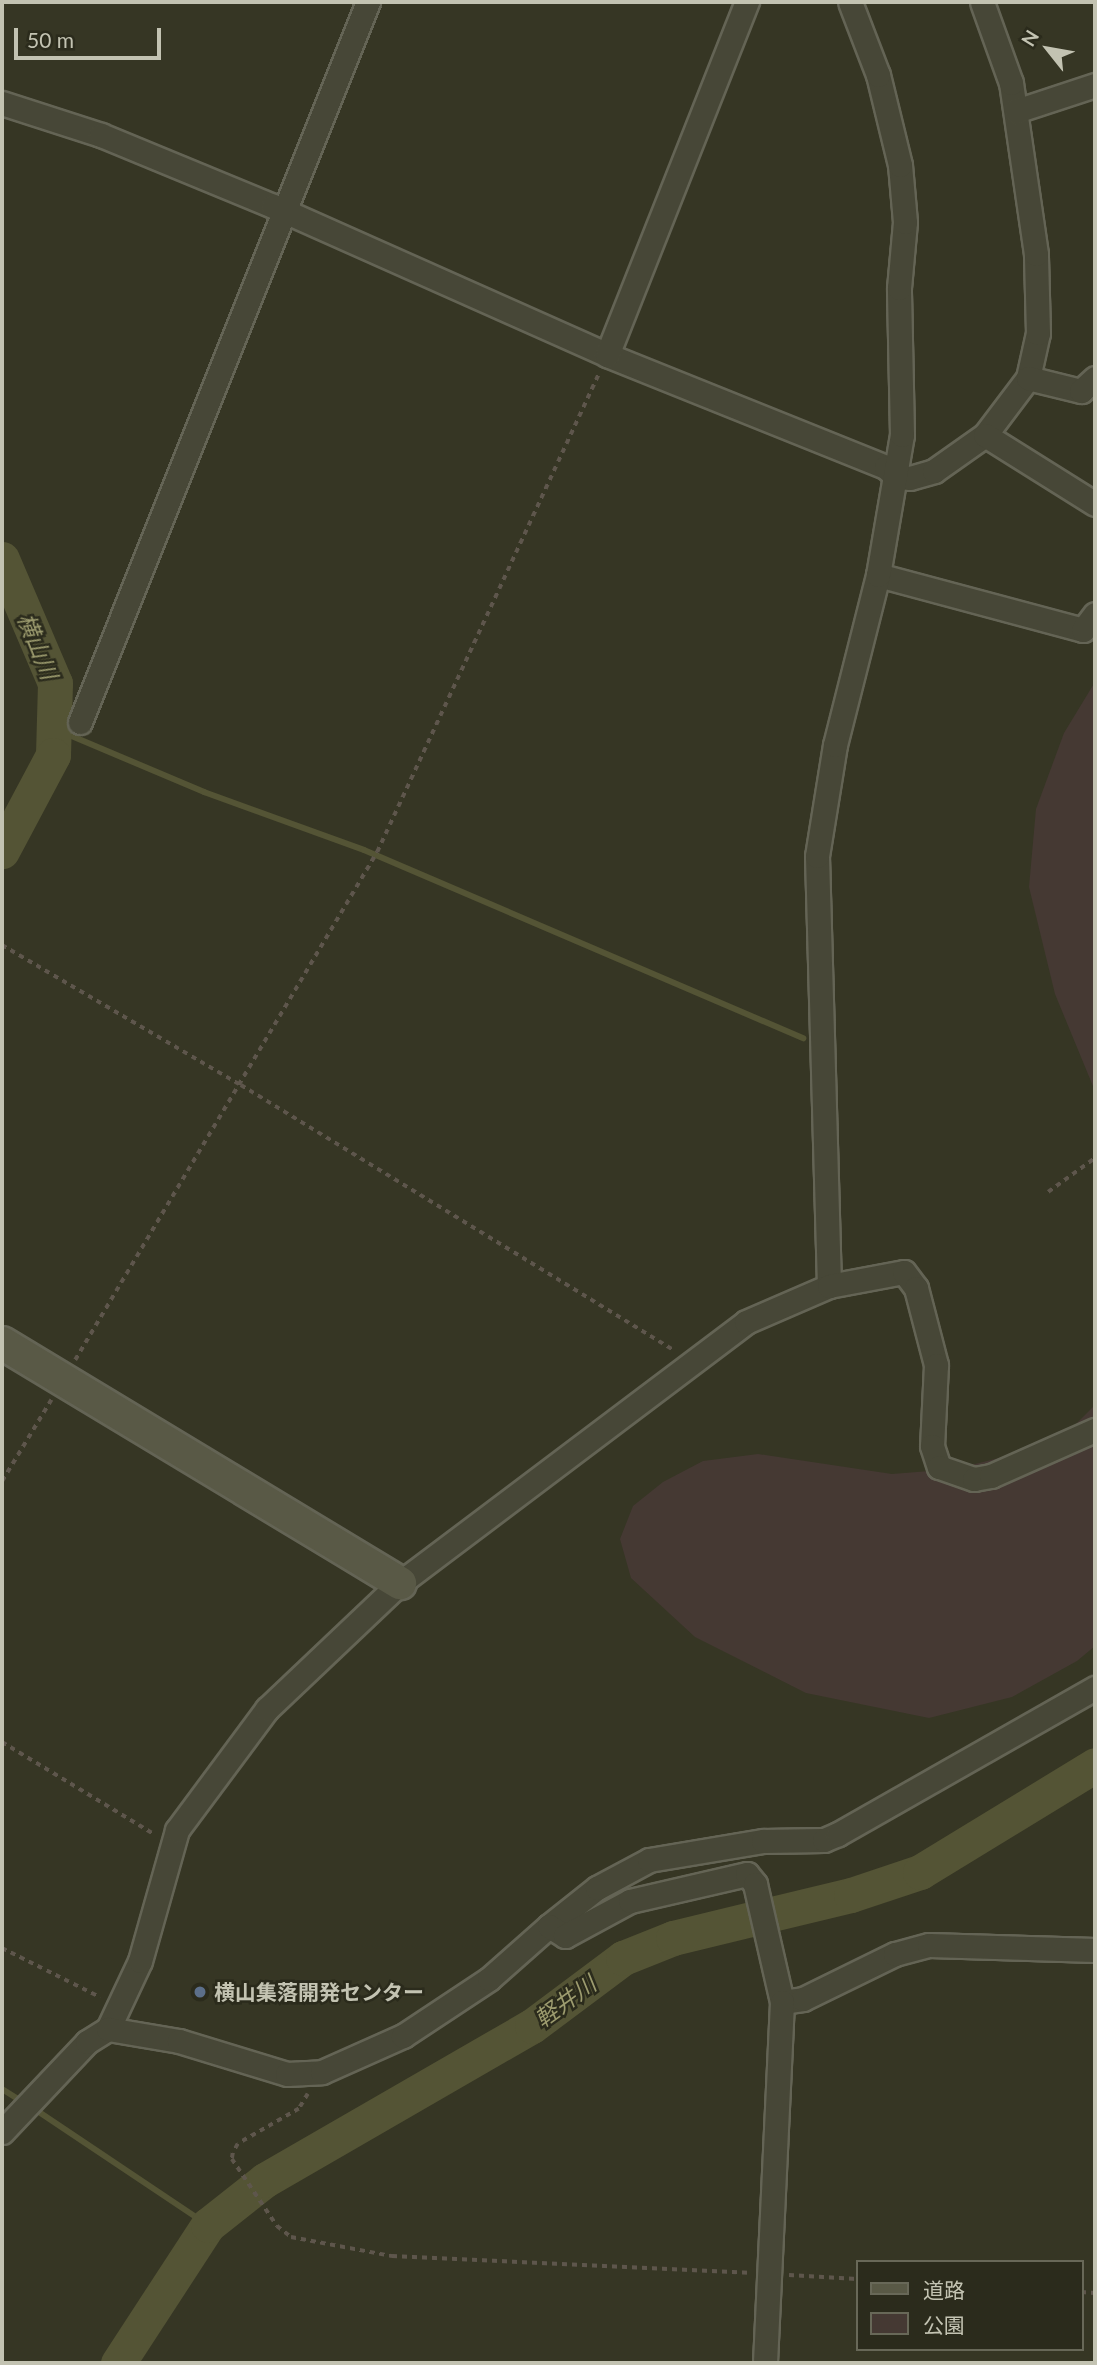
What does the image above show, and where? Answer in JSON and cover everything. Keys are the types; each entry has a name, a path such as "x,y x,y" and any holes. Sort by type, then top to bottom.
{"street":[{"path":"80,722 281,210 368,2"},
{"path":"607,355 747,2"},
{"path":"829,1286 817,856 835,744 878,575 902,435 899,288 905,222 900,165 878,75 850,2"},
{"path":"2,103 101,135 281,210 607,355 886,467 896,477 910,478 934,471 985,435 1028,378 1038,333 1037,254 1012,83 982,2"},
{"path":"1016,111 1095,85"},
{"path":"1028,378 1081,391 1095,378"},
{"path":"985,435 1095,504"},
{"path":"878,575 1083,630 1095,614"},
{"path":"2,2132 112,2019 140,1961 171,1844 191,1805 267,1709 400,1583 524,1485 746,1322 829,1286 904,1272 911,1278 936,1365 932,1446 935,1461 944,1471 974,1479 991,1476 1095,1430"},
{"path":"2,1343 400,1583"},
{"path":"112,2019 287,2074 309,2074 338,2067 403,2036 489,1979 597,1888 649,1860 763,1841 824,1840 1095,1688"},
{"path":"550,1926 565,1936 630,1900 740,1874 747,1874 755,1884 782,2002 765,2363"},
{"path":"782,2002 803,2000 895,1954 929,1945 1095,1950"}],"path":[{"path":"2,1481 241,1085 377,852 607,355"},
{"path":"2,946 241,1085 692,1364"},
{"path":"1048,1192 1095,1158"},
{"path":"2,1742 171,1844"},
{"path":"2,1948 112,2019"},
{"path":"309,2074 302,2106 238,2144 232,2159 269,2212 291,2237 382,2255 856,2279"}],"green space":[{"path":"1095,682 1095,1091 1055,994 1029,887 1036,809 1064,733"},
{"path":"1095,1405 1095,1646 1077,1661 1012,1697 929,1718 806,1693 695,1637 631,1578 620,1539 633,1506 663,1482 703,1461 758,1454 892,1474 955,1469 1039,1448 1074,1426"}],"waterway":[{"name":"横山川","path":"2,559 55,683 53,755 2,851"},
{"path":"55,729 204,792 364,850 803,1038"},
{"name":"軽井川","path":"118,2363 208,2225 265,2180 532,2026 623,1958 673,1938 851,1895 920,1872 1095,1765"},
{"path":"2,2089 23,2102"},
{"path":"33,2108 208,2225"}],"place":[{"name":"横山集落開発センター","path":"200,1992"}]}
